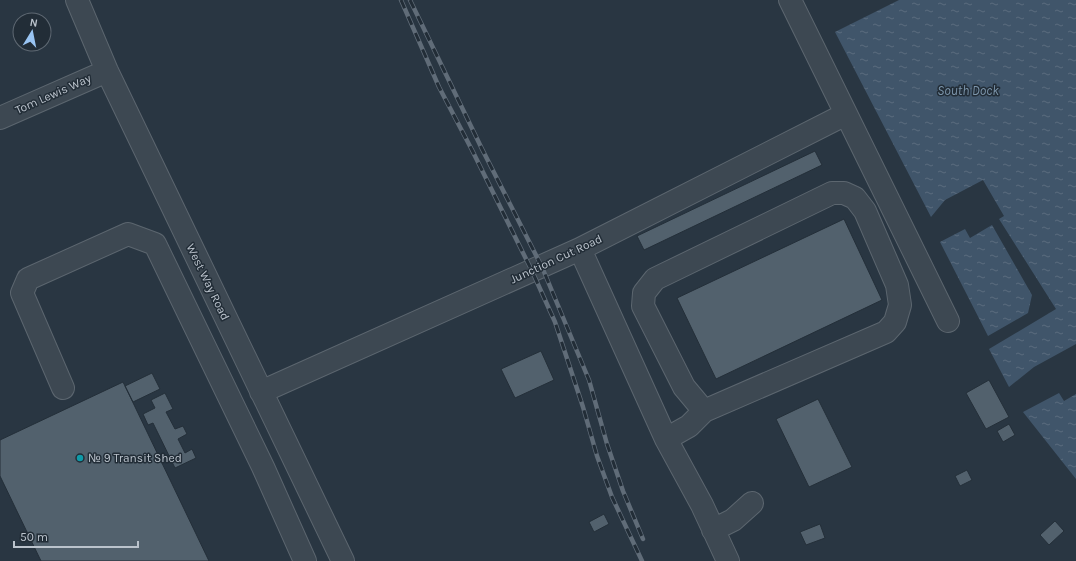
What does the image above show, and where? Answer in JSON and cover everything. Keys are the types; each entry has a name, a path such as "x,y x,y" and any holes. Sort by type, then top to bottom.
{"lane":[{"name":"West Way Road","path":"77,0 107,71 343,561"},
{"path":"790,0 948,321"},
{"name":"Tom Lewis Way","path":"0,118 107,71"},
{"name":"Junction Cut Road","path":"261,392 580,249 846,114"},
{"path":"666,439 689,426 704,411 886,332 895,322 900,305 897,285 865,210 855,198 844,193 832,193 655,280 644,293 643,306 684,387 704,411"},
{"path":"63,388 22,293 28,279 128,234 155,244 263,467 305,561"},
{"path":"580,249 666,439 702,505 728,561"},
{"path":"714,530 733,520 752,503"}],"water":[{"name":"South Dock","path":"899,0 1076,0 1076,344 1034,367 1009,387 989,349 1056,309 999,219 1004,216 983,180 945,200 931,217 835,32"},
{"path":"992,225 1032,295 1028,313 988,336 940,242 965,229 970,238"},
{"path":"1059,393 1064,401 1076,394 1076,479 1023,412"}],"building":[{"path":"815,151 822,165 644,250 637,236"},
{"path":"844,219 882,300 716,379 677,298"},
{"path":"541,351 554,380 515,398 501,369"},
{"path":"152,373 160,389 133,402 125,386"},
{"path":"989,380 1009,417 986,429 966,393"},
{"name":"№ 9 Transit Shed","path":"123,382 209,561 41,561 0,476 0,440"},
{"path":"165,393 173,409 166,412 175,429 183,426 187,434 178,439 185,453 192,449 196,458 175,468 153,423 148,425 143,414 155,408 151,400"},
{"path":"818,399 852,467 809,487 776,419"},
{"path":"1009,424 1015,435 1003,442 997,431"},
{"path":"967,470 972,480 960,486 955,476"},
{"path":"604,514 609,524 594,532 589,522"},
{"path":"1055,521 1064,531 1049,545 1040,535"},
{"path":"820,524 825,538 806,545 800,532"}],"railway":[{"path":"401,0 439,87 532,271 555,322 583,407 597,456 612,497 642,561"},
{"path":"410,0 482,149 542,267 589,380 607,444 623,491 643,539"}],"place":[{"name":"№ 9 Transit Shed","path":"80,458"}]}
